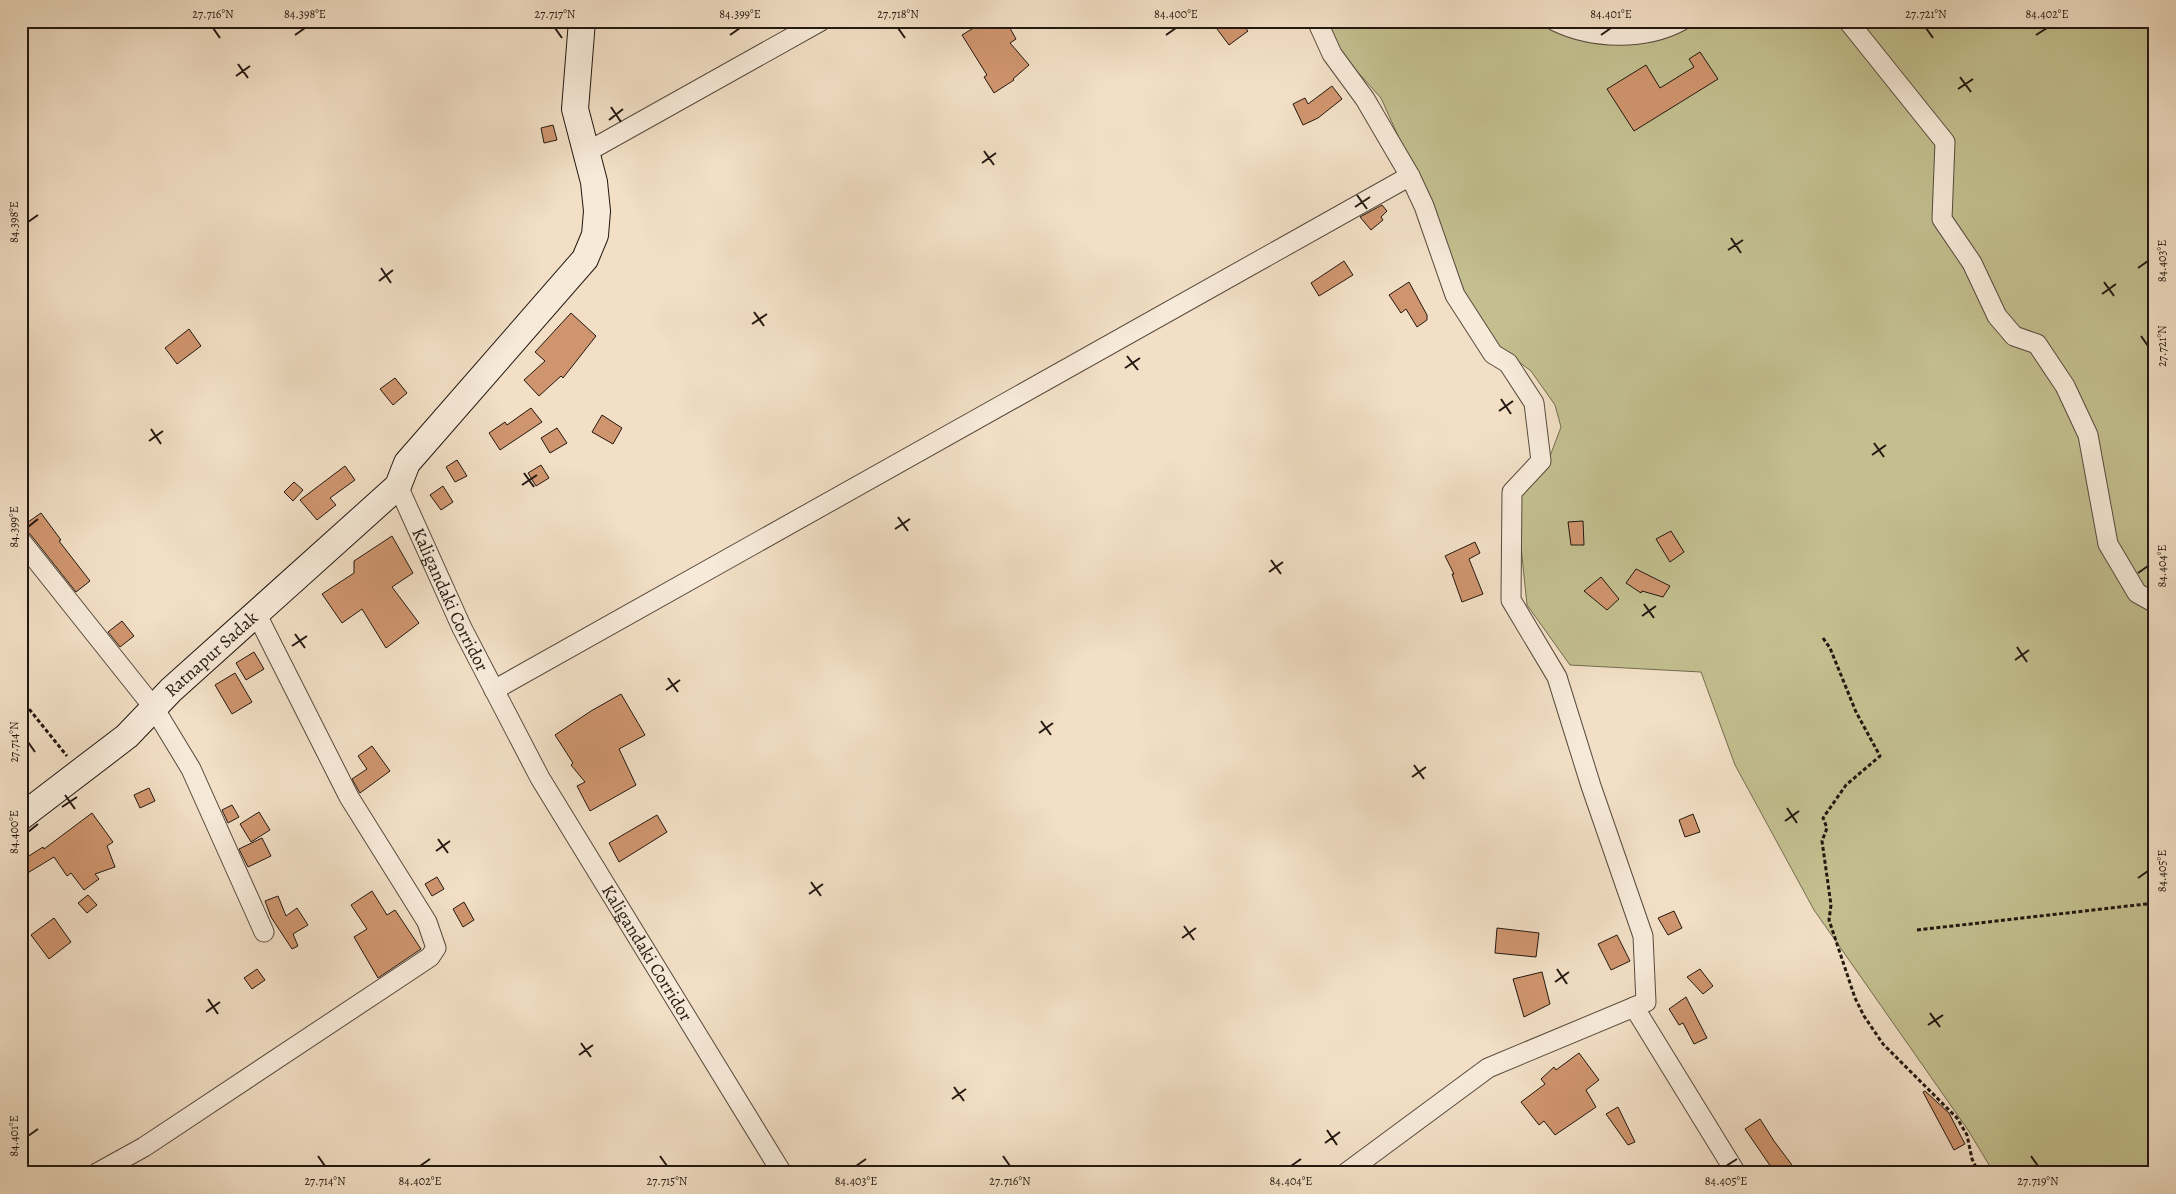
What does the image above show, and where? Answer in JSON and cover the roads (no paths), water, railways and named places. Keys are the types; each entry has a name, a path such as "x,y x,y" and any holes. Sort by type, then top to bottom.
{"main road":[{"path":"398,486 407,464 585,259 595,235 597,212 594,182 574,108 582,21"},
{"name":"Ratnapur Sadak","path":"21,817 127,736 171,690 398,486"}],"street":[{"path":"585,154 821,21"},
{"path":"1317,21 1332,54 1365,99 1410,176 1424,206 1455,295 1493,354 1508,363 1534,403 1541,461 1512,492 1511,600 1557,678 1591,786 1643,936 1646,1002 1488,1068 1346,1173"},
{"path":"1556,21 1572,29 1610,35 1643,33 1669,27 1681,21"},
{"path":"1848,21 1944,142 1942,219 1972,263 1997,316 2014,336 2036,344 2065,386 2088,435 2108,544 2137,593 2155,603"},
{"path":"494,690 1410,176"},
{"name":"Kaligandaki Corridor","path":"398,486 462,628 540,778 782,1173"},
{"path":"21,541 154,708 190,769 264,932"},
{"path":"97,1173 144,1147 430,957 436,948 427,922 349,798 256,614"},
{"path":"1634,1006 1736,1173"}]}
